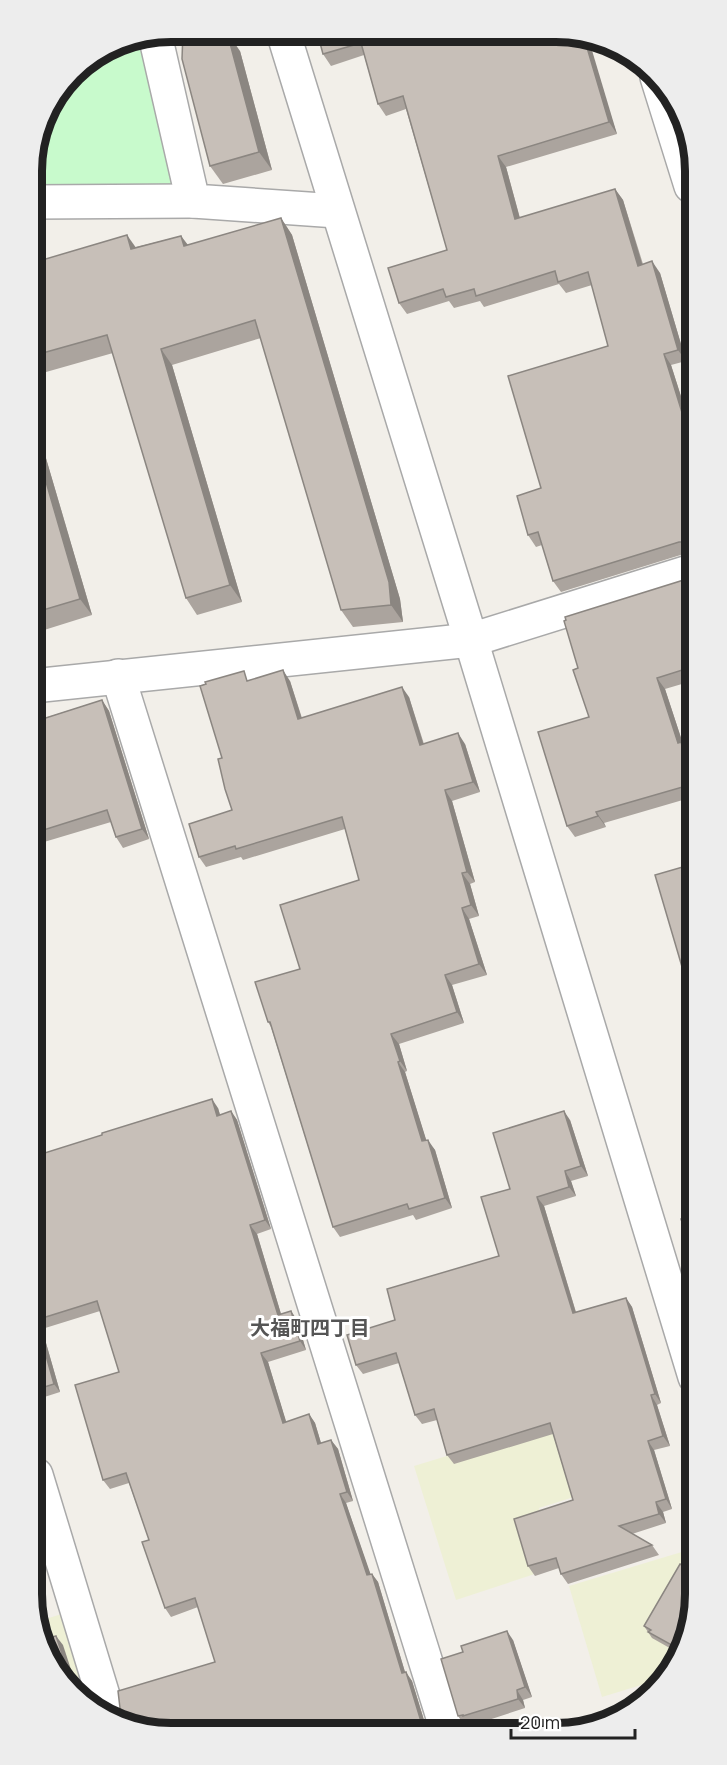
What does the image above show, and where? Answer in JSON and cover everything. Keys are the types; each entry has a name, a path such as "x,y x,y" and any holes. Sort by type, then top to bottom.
{"street":[{"path":"286,42 471,640 685,1347"},
{"path":"157,43 194,201"},
{"path":"665,101 685,166"},
{"path":"42,202 194,201 337,211"},
{"path":"42,685 471,640 685,573"},
{"path":"118,676 445,1723"},
{"path":"42,1495 106,1705"}],"green space":[{"path":"160,43 205,203 42,188 42,162 46,137 55,114 69,92 86,74 106,59 129,49"},
{"path":"555,1423 577,1496 539,1508 559,1566 456,1600 414,1466"},
{"path":"685,1551 685,1603 681,1628 668,1659 650,1682 602,1697 569,1586"},
{"path":"68,1612 96,1698 80,1685 59,1659 44,1619"}],"building":[{"path":"183,42 230,42 259,152 210,166 182,59"},
{"path":"320,42 556,42 586,46 609,122 498,156 515,219 615,189 638,266 652,261 678,350 664,354 685,422 685,542 553,581 538,532 528,535 517,496 541,488 508,376 608,346 588,272 558,282 555,271 476,296 474,289 446,297 443,289 399,303 388,268 447,250 403,96 378,104 361,43 323,54"},
{"path":"281,218 389,582 391,605 341,610 255,320 161,349 230,585 186,598 107,335 42,353 42,260 127,235 131,249 181,236 184,246"},
{"path":"42,468 80,599 42,610"},
{"path":"685,580 685,669 657,678 678,743 681,742 685,756 685,786 596,812 598,816 567,826 538,732 589,717 573,670 578,668 564,621 565,617"},
{"path":"283,670 298,719 402,687 420,745 458,733 473,782 445,790 467,872 462,873 471,905 462,908 479,964 445,975 457,1012 391,1034 422,1141 428,1140 445,1198 409,1209 407,1204 333,1227 270,1022 268,1022 255,982 300,969 280,905 359,880 342,817 236,849 235,846 199,857 189,824 232,810 218,759 222,758 200,686 206,684 205,682 244,671 247,681"},
{"path":"102,700 142,829 116,837 107,810 42,830 42,719"},
{"path":"685,866 685,977 655,875"},
{"path":"212,1099 217,1116 231,1111 265,1220 250,1225 278,1315 291,1311 300,1341 261,1353 283,1423 309,1414 318,1444 331,1440 347,1492 340,1494 367,1575 372,1574 402,1673 406,1672 421,1723 171,1723 146,1721 118,1712 120,1708 118,1691 215,1662 195,1598 165,1608 142,1542 149,1540 126,1473 103,1480 75,1385 119,1372 97,1301 42,1318 42,1154 102,1135 102,1133"},
{"path":"564,1111 581,1166 565,1171 569,1187 537,1197 573,1313 626,1298 655,1394 651,1395 663,1436 648,1441 666,1499 656,1502 659,1514 619,1526 652,1545 561,1574 556,1558 528,1566 514,1519 573,1500 550,1423 447,1455 434,1409 415,1415 396,1353 356,1365 347,1335 395,1320 387,1289 499,1256 481,1197 510,1189 493,1133"},
{"path":"685,1218 685,1231 681,1219"},
{"path":"42,1341 54,1384 42,1388"},
{"path":"680,1564 685,1567 684,1611 674,1646 648,1632 651,1630 644,1626"},
{"path":"507,1631 525,1687 517,1690 518,1699 458,1716 441,1659 463,1652 461,1646"},
{"path":"56,1636 68,1672 59,1659 50,1638"}],"district":[{"name":"大福町四丁目","path":"310,1328"}]}
